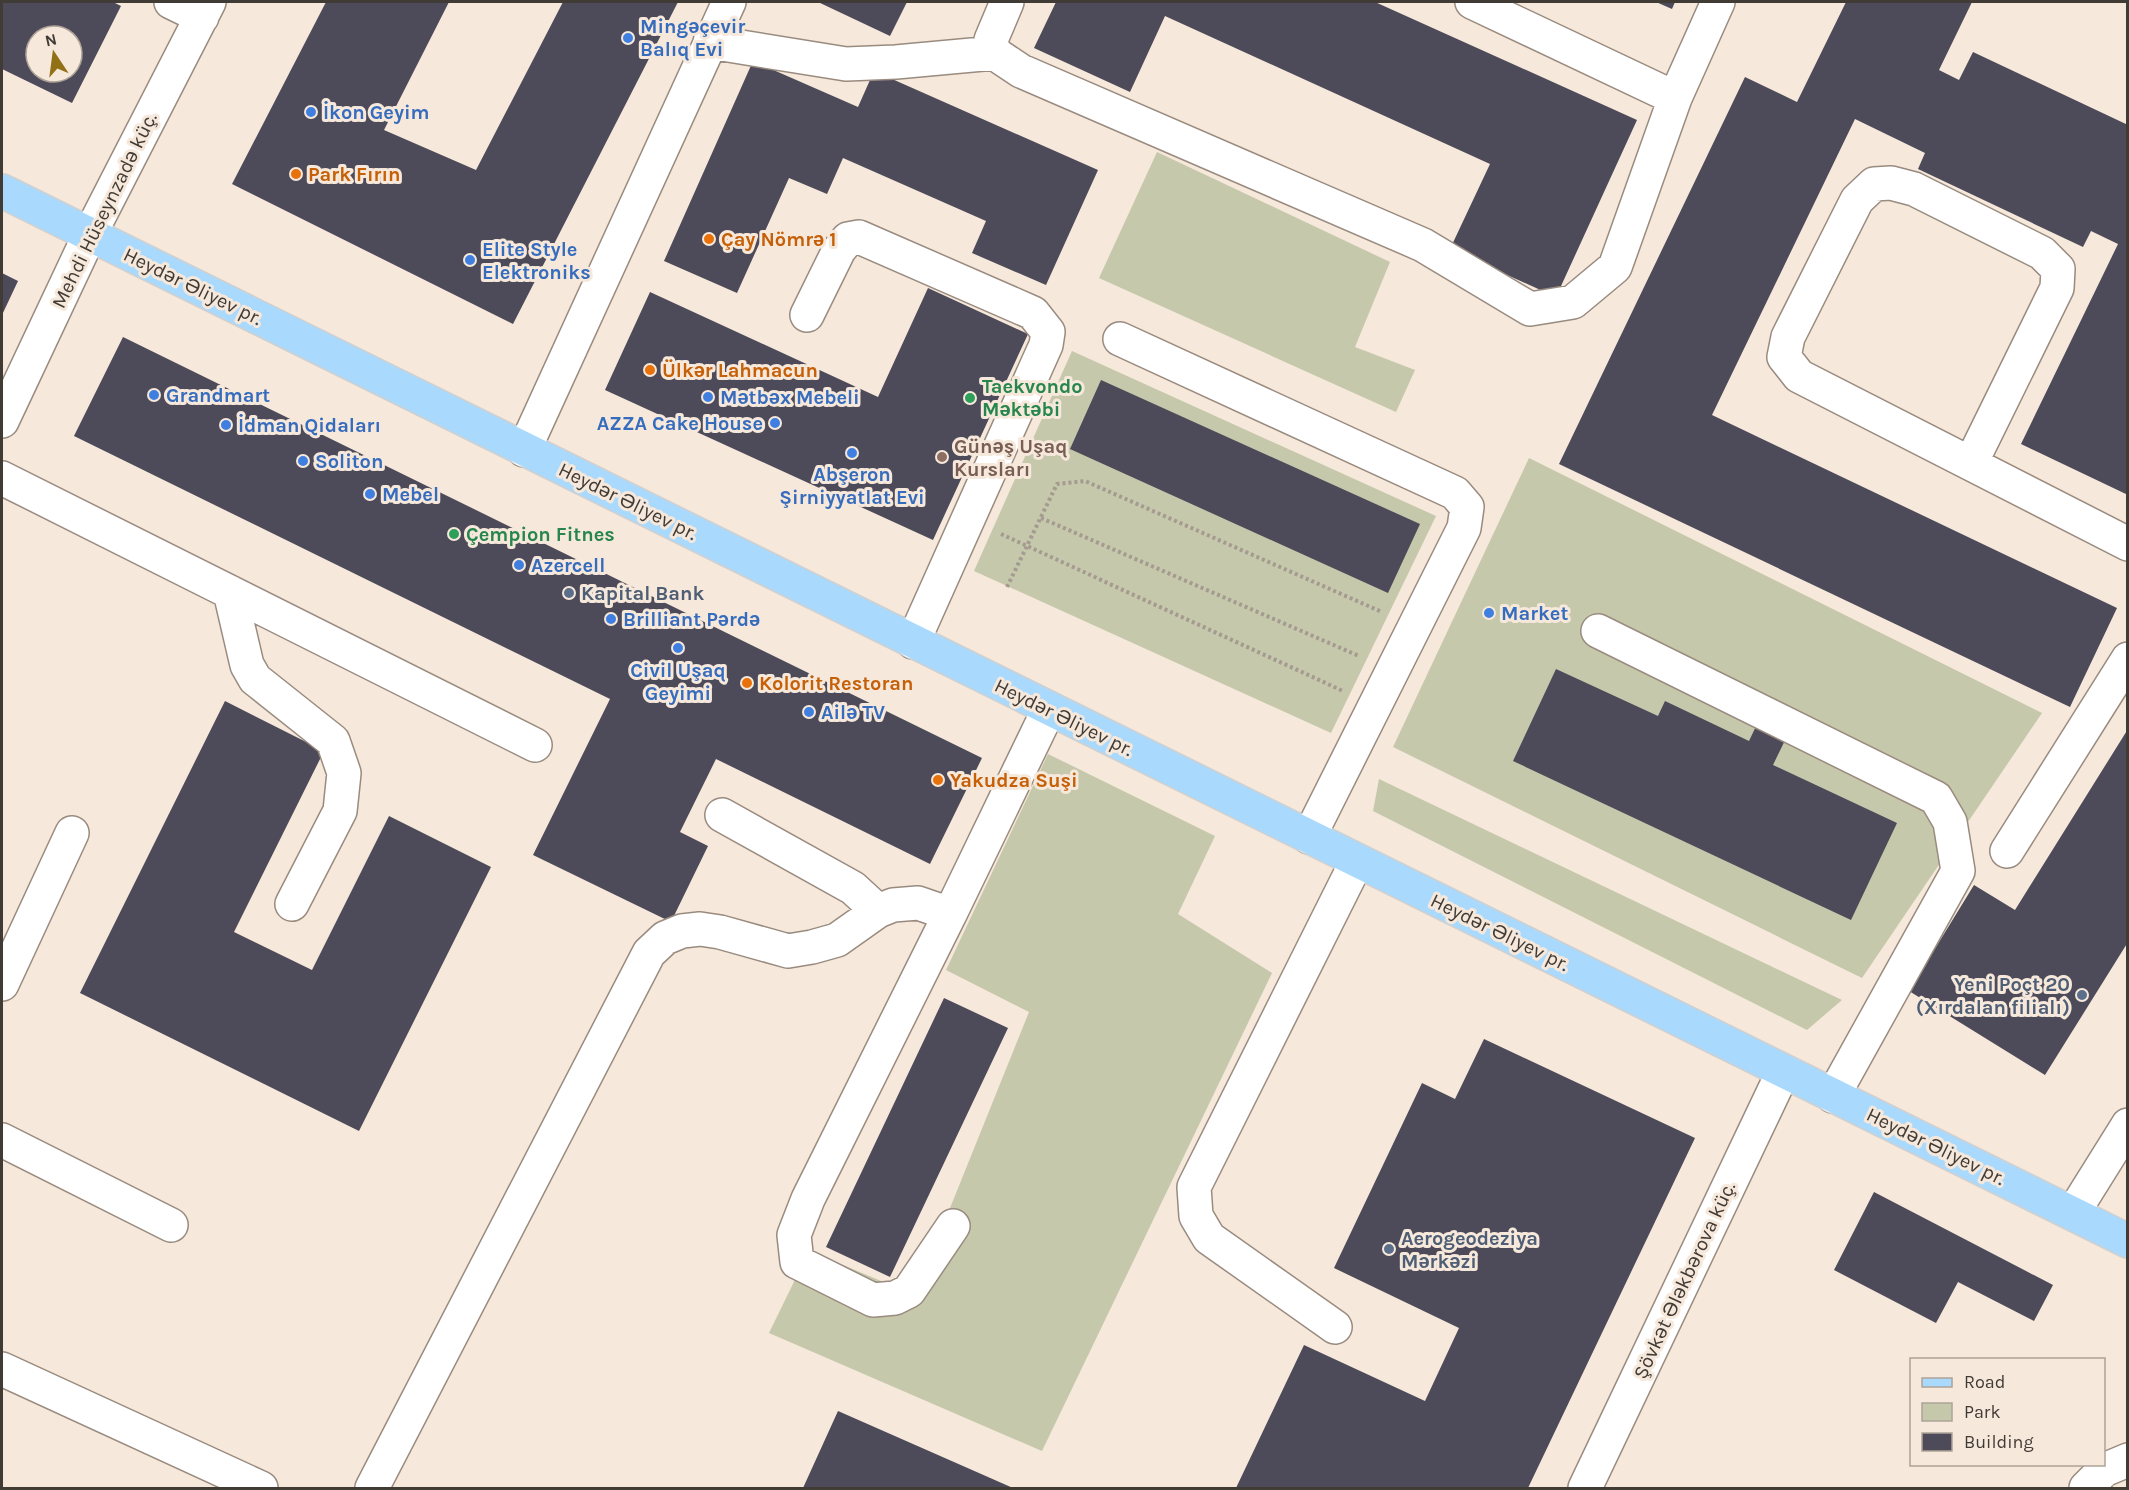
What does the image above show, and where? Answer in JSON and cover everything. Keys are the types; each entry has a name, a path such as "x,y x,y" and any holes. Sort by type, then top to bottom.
{"main road":[{"name":"Heydər Əliyev pr.","path":"2,191 2127,1241"}],"street":[{"path":"171,2 205,9"},
{"path":"524,450 729,2"},
{"path":"994,53 992,40 1007,2"},
{"path":"1472,2 1675,98"},
{"path":"710,42 846,64 994,53 1021,71 1423,245 1530,309 1573,302 1616,267 1675,98 1718,2"},
{"name":"Mehdi Hüseynzadə küç.","path":"2,421 90,234 205,9"},
{"path":"1971,463 2057,288 2058,269 2042,253 1914,189 1891,183 1874,184 1857,200 1788,337 1784,357 1799,376 2127,544"},
{"path":"807,315 839,250 848,239 859,237 1033,313 1048,332 1046,345 913,642"},
{"path":"1120,339 1455,493 1467,507 1464,528 1309,837"},
{"path":"2,478 535,746"},
{"path":"230,592 247,665 255,679 333,741 344,773 340,811 292,904"},
{"path":"1598,631 1936,798 1950,822 1958,871 1833,1096"},
{"path":"2007,852 2127,659"},
{"path":"953,1226 909,1291 895,1298 873,1300 797,1262 794,1236 808,1199 1049,709"},
{"path":"722,815 854,888 878,911"},
{"path":"2,984 72,833"},
{"path":"1335,1327 1209,1238 1196,1216 1194,1186 1357,861"},
{"path":"372,1488 649,953 665,938 682,931 700,929 720,932 788,951 837,940 878,911 893,905 918,903 950,914"},
{"name":"Şövkət Ələkbərova küç.","path":"1585,1488 1783,1072"},
{"path":"2073,1213 2127,1125"},
{"path":"2,1140 171,1225"},
{"path":"2,1369 261,1488"},
{"path":"2086,1488 2104,1470 2127,1460"}],"path":[{"path":"1007,586 1057,484 1085,481 1388,615"},
{"path":"1041,518 1366,659"},
{"path":"992,530 1350,694"}],"green space":[{"path":"1157,152 1390,262 1355,347 1415,370 1396,412 1099,278"},
{"path":"1072,351 1436,516 1331,733 974,571"},
{"path":"1529,458 2042,713 1862,978 1393,747"},
{"path":"1048,754 1215,836 1178,914 1272,973 1042,1451 769,1333 809,1251 915,1295 1029,1012 946,970"},
{"path":"1379,779 1842,1000 1807,1030 1373,811"}],"building":[{"path":"2,2 113,2 121,6 84,79 84,24 24,24 24,80 2,69"},
{"path":"326,2 449,2 384,130 476,170 563,2 678,2 513,324 232,184"},
{"path":"818,2 907,2 890,36"},
{"path":"1056,2 1375,2 1637,120 1556,297 1450,249 1490,164 1165,16 1130,92 1034,48"},
{"path":"1656,2 1675,2 1672,9"},
{"path":"1846,2 1972,2 1939,70 1959,80 1973,52 2128,125 2128,495 2021,444 2118,244 2091,231 2083,247 1918,169 1925,153 1855,119 1712,415 2117,608 2070,707 1559,464 1745,77 1797,102"},
{"path":"753,61 858,107 874,71 1098,170 1046,285 972,253 986,221 843,158 827,194 789,178 737,293 664,261"},
{"path":"33,84 82,84 72,103"},
{"path":"2,273 18,281 2,315"},
{"path":"928,288 1028,334 933,540 605,390 650,292 878,397"},
{"path":"123,337 982,758 930,864 716,759 680,832 708,846 671,922 533,855 610,699 74,436"},
{"path":"1101,380 1420,524 1388,593 1070,449"},
{"path":"1556,669 1658,716 1665,701 1749,741 1759,720 1788,734 1773,765 1897,823 1851,920 1513,761"},
{"path":"225,701 324,751 234,932 312,970 389,816 491,867 359,1131 80,993"},
{"path":"2128,729 2128,942 2045,1075 1909,991 1974,885 2015,910"},
{"path":"944,998 1008,1028 890,1277 826,1247"},
{"path":"1484,1039 1695,1138 1528,1488 1236,1488 1304,1345 1425,1401 1459,1328 1334,1268 1422,1083 1455,1099"},
{"path":"1874,1192 2053,1285 2034,1321 1958,1282 1936,1323 1834,1270"},
{"path":"838,1411 1013,1488 803,1488"}],"place":[{"name":"Mingəçevir Balıq Evi","path":"628,38"},
{"name":"İkon Geyim","path":"311,112"},
{"name":"Park Fırın","path":"296,174"},
{"name":"Çay Nömrə 1","path":"709,239"},
{"name":"Elite Style Elektroniks","path":"470,260"},
{"name":"Ülkər Lahmacun","path":"650,370"},
{"name":"Grandmart","path":"154,395"},
{"name":"Mətbəx Mebeli","path":"708,397"},
{"name":"Taekvondo Məktəbi","path":"970,398"},
{"name":"AZZA Cake House","path":"775,423"},
{"name":"İdman Qidaları","path":"226,425"},
{"name":"Abşeron Şirniyyatlat Evi","path":"852,453"},
{"name":"Günəş Uşaq Kursları","path":"942,457"},
{"name":"Soliton","path":"303,461"},
{"name":"Mebel","path":"370,494"},
{"name":"Çempion Fitnes","path":"454,534"},
{"name":"Azercell","path":"519,565"},
{"name":"Kapital Bank","path":"569,593"},
{"name":"Market","path":"1489,613"},
{"name":"Brilliant Pərdə","path":"611,619"},
{"name":"Civil Uşaq Geyimi","path":"678,648"},
{"name":"Kolorit Restoran","path":"747,683"},
{"name":"Ailə TV","path":"809,712"},
{"name":"Yakudza Suşi","path":"938,780"},
{"name":"Yeni Poçt 20 (Xırdalan filialı)","path":"2082,995"},
{"name":"Aerogeodeziya Mərkəzi","path":"1389,1249"}]}
